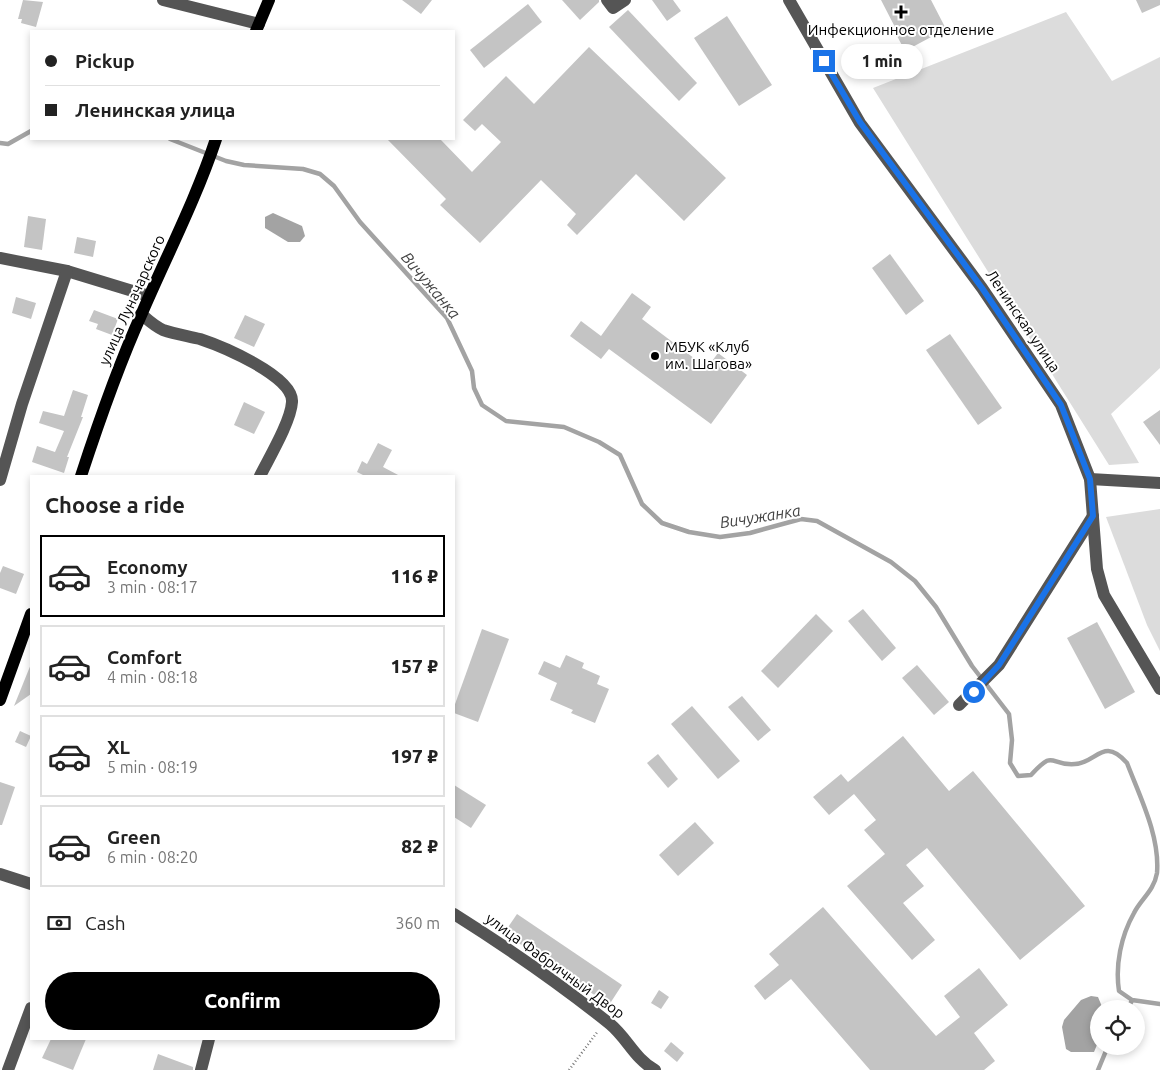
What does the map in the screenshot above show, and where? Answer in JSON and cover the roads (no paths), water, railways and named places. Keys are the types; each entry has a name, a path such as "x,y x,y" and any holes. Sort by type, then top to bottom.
{"main road":[{"path":"257,27 269,0"},
{"name":"улица Луначарского","path":"80,475 101,413 141,314 175,243 216,140"},
{"path":"0,700 30,617"}],"street":[{"path":"163,0 257,27"},
{"path":"607,0 613,8 625,0"},
{"name":"Ленинская улица","path":"789,0 860,122 982,288 1061,405 1090,479 1097,569 1104,595 1160,689"},
{"path":"0,258 67,271 150,296"},
{"path":"0,480 22,404 67,271"},
{"path":"141,314 164,330 218,345 259,365 280,380 293,400 289,413 260,475"},
{"path":"1090,479 1160,483"},
{"path":"959,705 999,665 1093,516"},
{"path":"0,874 30,884"},
{"name":"улица Фабричный Двор","path":"455,915 528,963 621,1033 637,1057 655,1070"},
{"path":"8,1070 30,1011"},
{"path":"201,1070 209,1040"}],"waterway":[{"name":"Вичужанка","path":"0,143 8,144 30,132"},
{"name":"Вичужанка","path":"173,140 226,161 244,165 303,169 320,174 334,186 360,222 447,318 472,371 474,388 482,405 506,421 564,427 599,442 620,455 642,504 662,523 689,532 720,537 750,533 801,519 817,521 891,562 915,581 936,607 972,666 1009,714 1012,740 1010,763 1018,776 1031,775 1049,760 1075,764 1083,763 1106,751 1119,755 1127,763 1143,803 1152,831 1157,859 1157,873 1153,885 1129,922 1122,941 1118,971 1119,991 1132,1000 1160,1004"},
{"path":"1098,1070 1104,1055"}],"place":[{"name":"Инфекционное отделение","path":"901,12"},
{"name":"МБУК «Клуб им. Шагова»","path":"655,356"}]}
